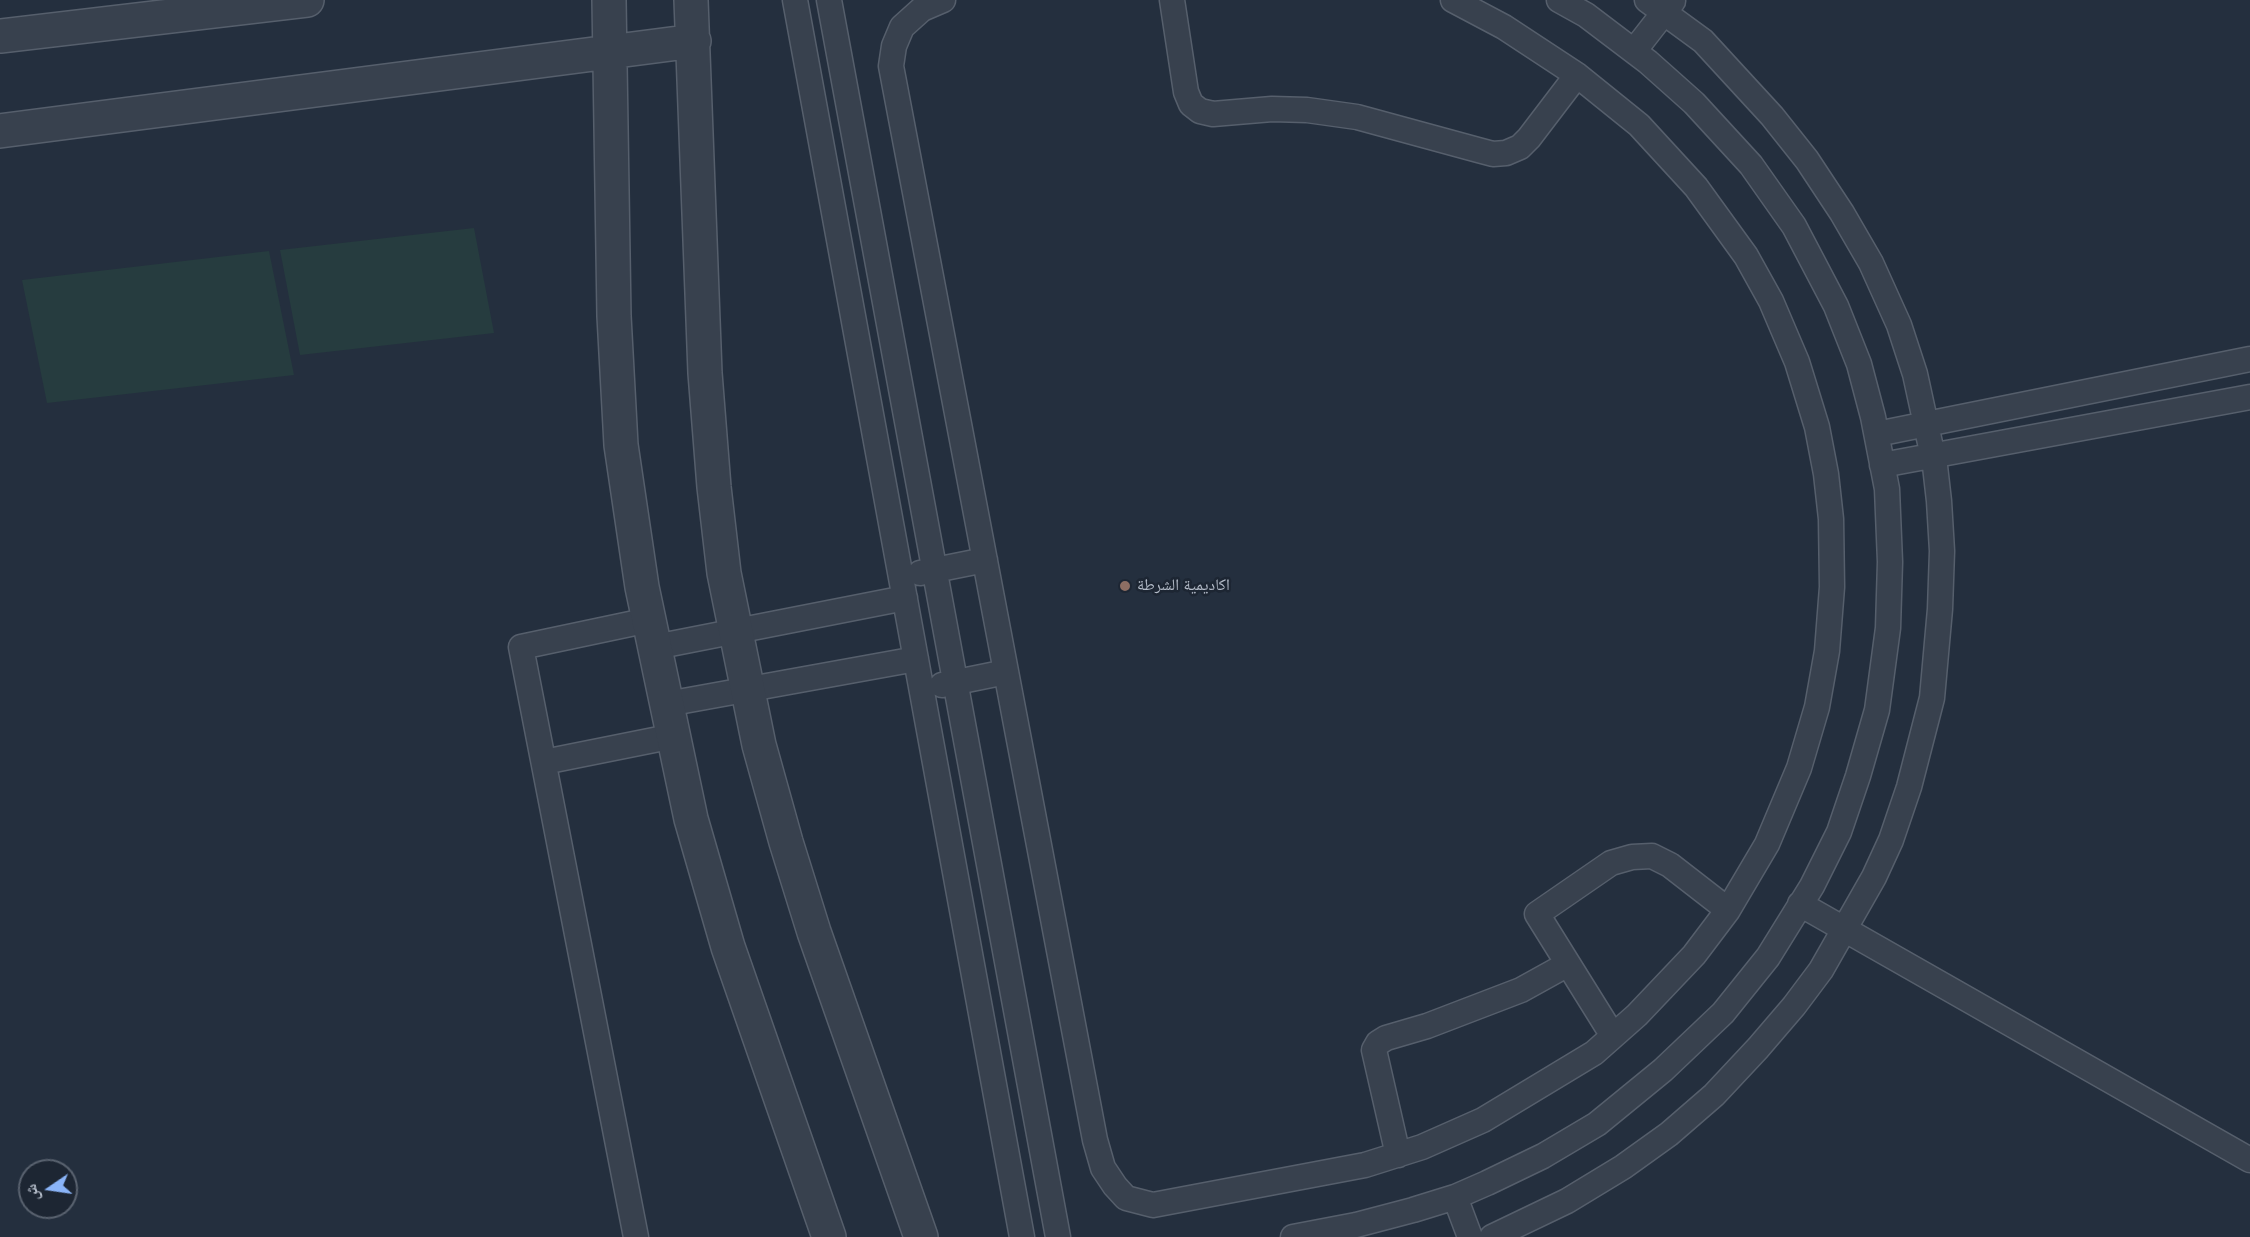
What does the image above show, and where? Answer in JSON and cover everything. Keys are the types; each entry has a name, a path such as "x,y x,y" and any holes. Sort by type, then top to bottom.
{"street":[{"path":"0,36 307,0"},
{"path":"609,0 614,316 621,445 642,587 692,819 728,946 829,1237"},
{"path":"691,0 705,373 714,487 724,573 759,745 814,932 921,1237"},
{"path":"0,131 694,40"}],"lane":[{"path":"795,0 1022,1237"},
{"path":"829,0 1058,1237"},
{"path":"943,0 922,9 903,27 894,46 891,66 1095,1140 1103,1168 1115,1186 1126,1198 1154,1205 1365,1166 1422,1148 1483,1120 1594,1053 1694,955 1728,910 1767,844 1798,768 1817,707 1827,651 1832,587 1831,519 1817,427 1797,362 1771,301 1746,256 1696,187 1639,125 1577,75 1504,27 1453,0"},
{"path":"1172,0 1186,92 1191,104 1200,111 1214,114 1307,110 1357,117 1478,150 1506,153 1520,147 1529,138 1577,75"},
{"path":"1293,1237 1356,1225 1455,1197 1544,1156 1597,1124 1663,1070 1724,1013 1768,957 1812,886 1839,831 1858,776 1876,710 1888,628 1890,562 1887,489 1877,434 1859,364 1840,316 1794,226 1751,165 1701,110 1634,51 1586,15 1559,0"},
{"path":"1492,1237 1567,1201 1623,1167 1669,1134 1714,1095 1794,1006 1821,970 1874,877 1891,840 1909,787 1932,698 1938,642 1942,551 1933,456 1915,374 1899,325 1871,263 1807,160 1772,116 1703,41 1661,4 1634,51"},
{"path":"1877,434 2250,358"},
{"path":"1882,465 2250,397"},
{"path":"636,1237 521,647 652,633 736,631 903,588 936,570 985,560"},
{"path":"667,704 916,658"},
{"path":"922,689 1006,672"},
{"path":"544,762 674,736"},
{"path":"1613,1036 1537,914 1611,863 1632,856 1652,856 1670,865 1728,910"},
{"path":"1800,904 2250,1161"},
{"path":"1398,1155 1374,1050 1378,1043 1386,1038 1427,1026 1521,990 1568,964"},
{"path":"1455,1197 1470,1237"}],"green space":[{"path":"474,228 494,333 300,355 280,250"},
{"path":"269,251 294,375 47,403 22,280"}],"place":[{"name":"اكاديمية الشرطة","path":"1125,586"}]}
